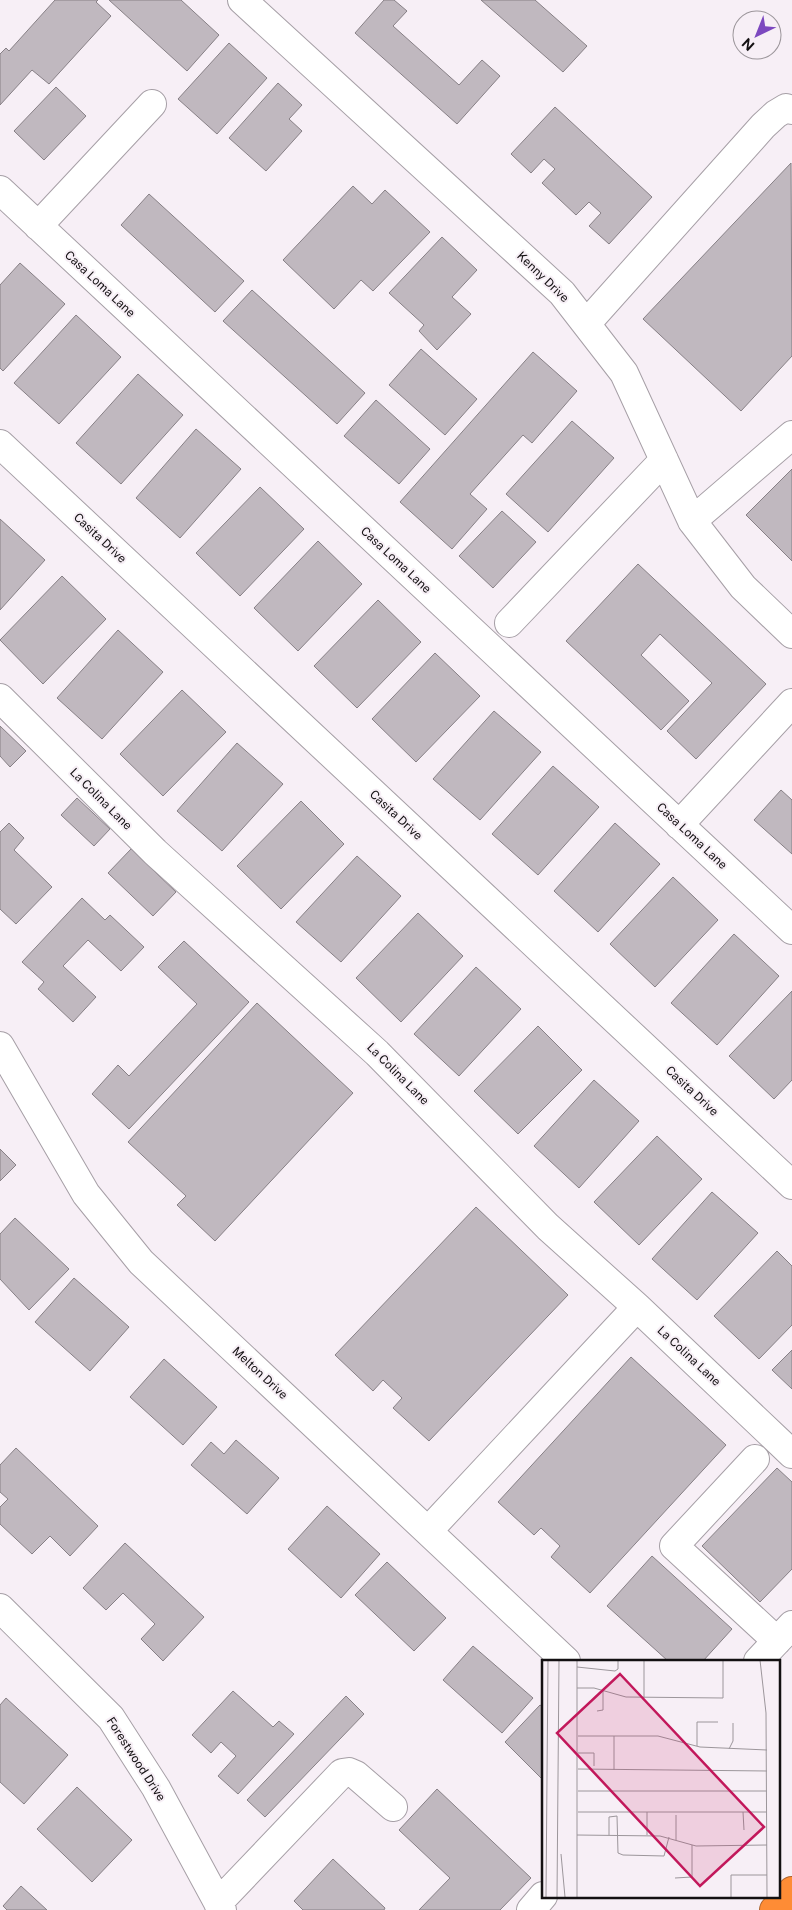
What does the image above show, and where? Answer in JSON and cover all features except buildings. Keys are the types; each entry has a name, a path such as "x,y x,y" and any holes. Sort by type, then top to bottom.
{"highway":[{"path":"774,1910 792,1891"}],"street":[{"name":"Kenny Drive","path":"242,0 562,293 624,373 692,521 743,587 792,634"},
{"path":"38,226 152,104"},
{"path":"586,324 763,126 786,108 792,110"},
{"name":"Casa Loma Lane","path":"0,190 792,930"},
{"path":"692,521 792,435"},
{"name":"Casita Drive","path":"0,444 792,1186"},
{"path":"509,622 664,460"},
{"name":"La Colina Lane","path":"0,698 155,852 377,1053 548,1227 637,1307 792,1454"},
{"path":"679,825 792,702"},
{"name":"Melton Drive","path":"0,1046 86,1194 141,1262 565,1660"},
{"path":"428,1532 637,1307"},
{"path":"754,1459 674,1546 784,1633 759,1660"},
{"name":"Forestwood Drive","path":"0,1608 112,1718 156,1788 220,1906"},
{"path":"220,1906 342,1773 349,1772 356,1775 393,1807"},
{"path":"530,1910 542,1897"}]}
